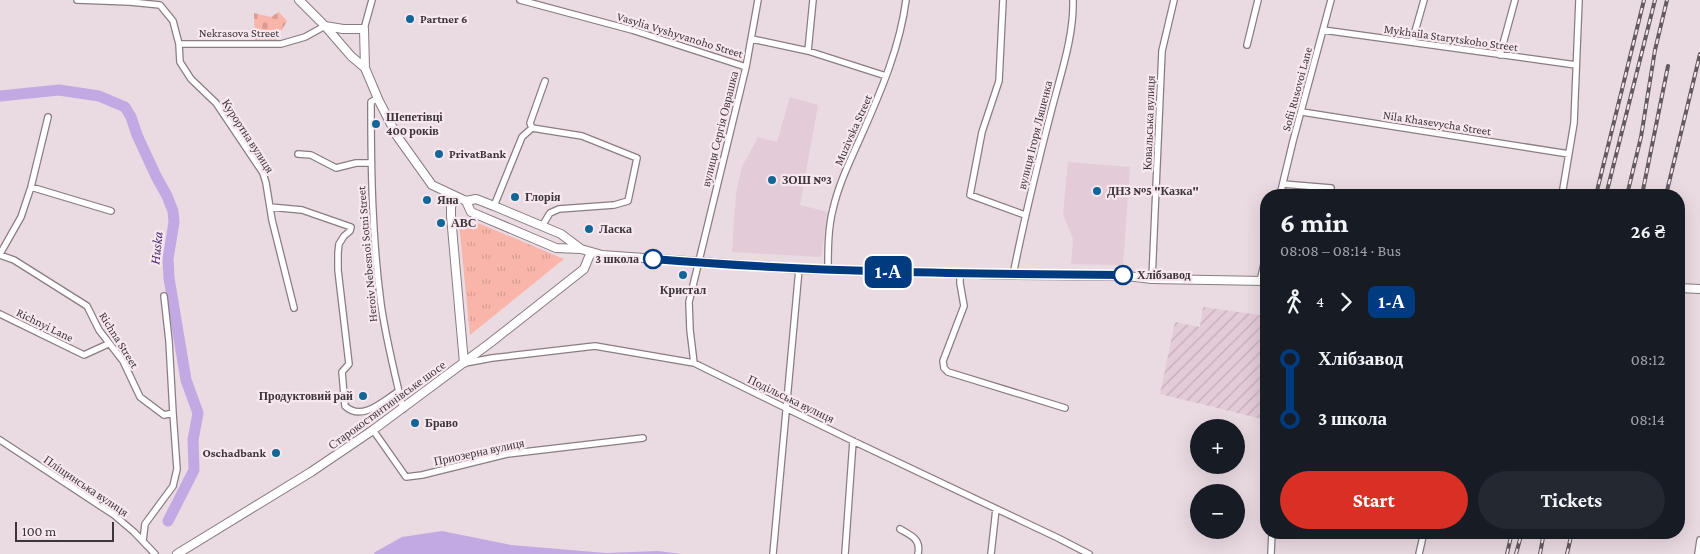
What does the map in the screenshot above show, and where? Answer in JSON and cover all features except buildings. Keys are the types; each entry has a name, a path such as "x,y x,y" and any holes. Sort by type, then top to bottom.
{"main road":[{"path":"299,0 346,51 365,68"},
{"path":"325,26 364,30 365,68 378,98 397,136 432,185 466,201 476,200 494,206 561,234 581,249"},
{"path":"455,196 451,207 452,233 464,363"},
{"path":"466,201 471,212 556,248 581,249 602,255 799,270 1127,276 1152,279 1260,281"},
{"name":"Старокостянтинівське шосе","path":"177,554 311,472 403,409 584,269 591,252"},
{"path":"1685,288 1700,289"}],"street":[{"path":"77,0 161,3"},
{"path":"364,30 372,0"},
{"name":"Vasylia Vyshyvanoho Street","path":"520,0 632,30 746,67"},
{"name":"вулиця Сергія Оврашка","path":"694,363 689,302 697,262 746,67 758,0"},
{"path":"808,51 813,0"},
{"name":"Muzivska Street","path":"828,270 832,210 844,175 886,76 902,26 906,0"},
{"path":"1002,0 999,81 982,132 970,195 1025,214"},
{"name":"вулиця Ігоря Ляшенка","path":"1013,275 1025,214 1067,48 1073,14 1073,0"},
{"name":"Ковальська вулиця","path":"1152,279 1162,51 1174,0"},
{"path":"1247,45 1258,0"},
{"name":"Sofii Rusovoi Lane","path":"1282,189 1331,0"},
{"path":"1412,42 1424,0"},
{"path":"1500,55 1515,0"},
{"path":"1563,189 1574,123 1579,0"},
{"name":"Курортна вулиця","path":"161,3 173,21 179,44 180,62 191,79 216,103 263,173 294,308"},
{"name":"Nekrasova Street","path":"179,44 281,44 305,37 325,26"},
{"name":"Mykhaila Starytskoho Street","path":"1323,30 1576,64"},
{"path":"752,39 808,51 886,76"},
{"path":"532,128 530,123 545,81"},
{"name":"Heroiv Nebesnoi Sotni Street","path":"378,98 371,102 374,231 382,305 403,409"},
{"name":"Nila Khasevycha Street","path":"1302,112 1569,154"},
{"path":"0,255 21,217 31,187 48,117"},
{"path":"532,128 582,136 637,158 628,201 614,206 559,209 550,213 542,226"},
{"path":"494,206 522,137 532,128"},
{"path":"298,154 311,155 336,168 356,163 371,163"},
{"path":"1283,184 1331,188"},
{"path":"31,187 111,211"},
{"path":"270,207 302,210 350,227 350,231 339,244 338,254 338,270 349,364 342,372 345,406 357,412 363,412 399,391"},
{"name":"Richna Street","path":"0,255 14,260 87,306 108,344 123,361 140,397 164,415 173,413"},
{"path":"773,554 799,270"},
{"path":"960,274 964,306 942,361 944,368 948,372 1065,408"},
{"path":"143,542 145,524 173,486 177,469 169,342 164,296"},
{"name":"Richnyi Lane","path":"0,314 84,355 108,344"},
{"name":"Подільська вулиця","path":"464,363 594,346 694,363 1089,554"},
{"name":"Приозерна вулиця","path":"373,430 406,476 422,475 507,454 643,438"},
{"name":"Пліщинська вулиця","path":"0,440 106,510 134,532 155,554"},
{"path":"845,554 853,441"},
{"path":"991,554 996,509"},
{"path":"900,529 916,539 919,545 918,554"},
{"path":"1271,554 1272,539"},
{"path":"1419,554 1422,539"},
{"path":"1698,554 1700,540"}],"shaded area":[{"name":"ЗОШ №3","path":"790,97 818,105 800,205 828,212 821,257 732,252 736,193 742,167 758,137 777,142"},
{"name":"ДНЗ №5 \"Казка\"","path":"1068,162 1130,167 1123,265 1071,264 1073,239 1063,214"},
{"path":"1203,307 1260,315 1260,419 1160,394 1175,322 1200,327"},
{"path":"442,531 511,545 606,553 658,551 681,554 374,554 402,537"}],"green space":[{"path":"279,12 287,21 275,42 255,42 254,13 271,17"},
{"path":"466,218 564,259 470,335 459,223"}],"waterway":[{"name":"Huska","path":"0,96 59,90 99,96 125,107 173,211 174,222 168,259 169,278 186,380 198,413 193,440 194,470 168,521"}],"railway":[{"path":"1597,189 1644,0"},
{"path":"1608,189 1655,0"},
{"path":"1628,189 1641,137 1655,50 1667,0"},
{"path":"1667,189 1700,54"},
{"path":"1643,189 1668,66"},
{"path":"1507,554 1510,539"},
{"path":"1516,554 1520,539"},
{"path":"1540,554 1543,539"},
{"path":"1567,554 1570,539"}],"bus line":[{"name":"1-А","path":"653,259 799,270 1013,275 1123,275"}],"place":[{"name":"Partner 6","path":"410,19"},
{"name":"Шепетівці 400 років","path":"376,124"},
{"name":"PrivatBank","path":"439,154"},
{"name":"ЗОШ №3","path":"772,180"},
{"name":"ДНЗ №5 \"Казка\"","path":"1097,191"},
{"name":"Глорія","path":"515,197"},
{"name":"Яна","path":"427,200"},
{"name":"АВС","path":"441,223"},
{"name":"Ласка","path":"589,229"},
{"name":"3 школа","path":"653,259"},
{"name":"Кристал","path":"683,275"},
{"name":"Хлібзавод","path":"1123,275"},
{"name":"Продуктовий рай","path":"363,396"},
{"name":"Браво","path":"415,423"},
{"name":"Oschadbank","path":"276,453"}]}
